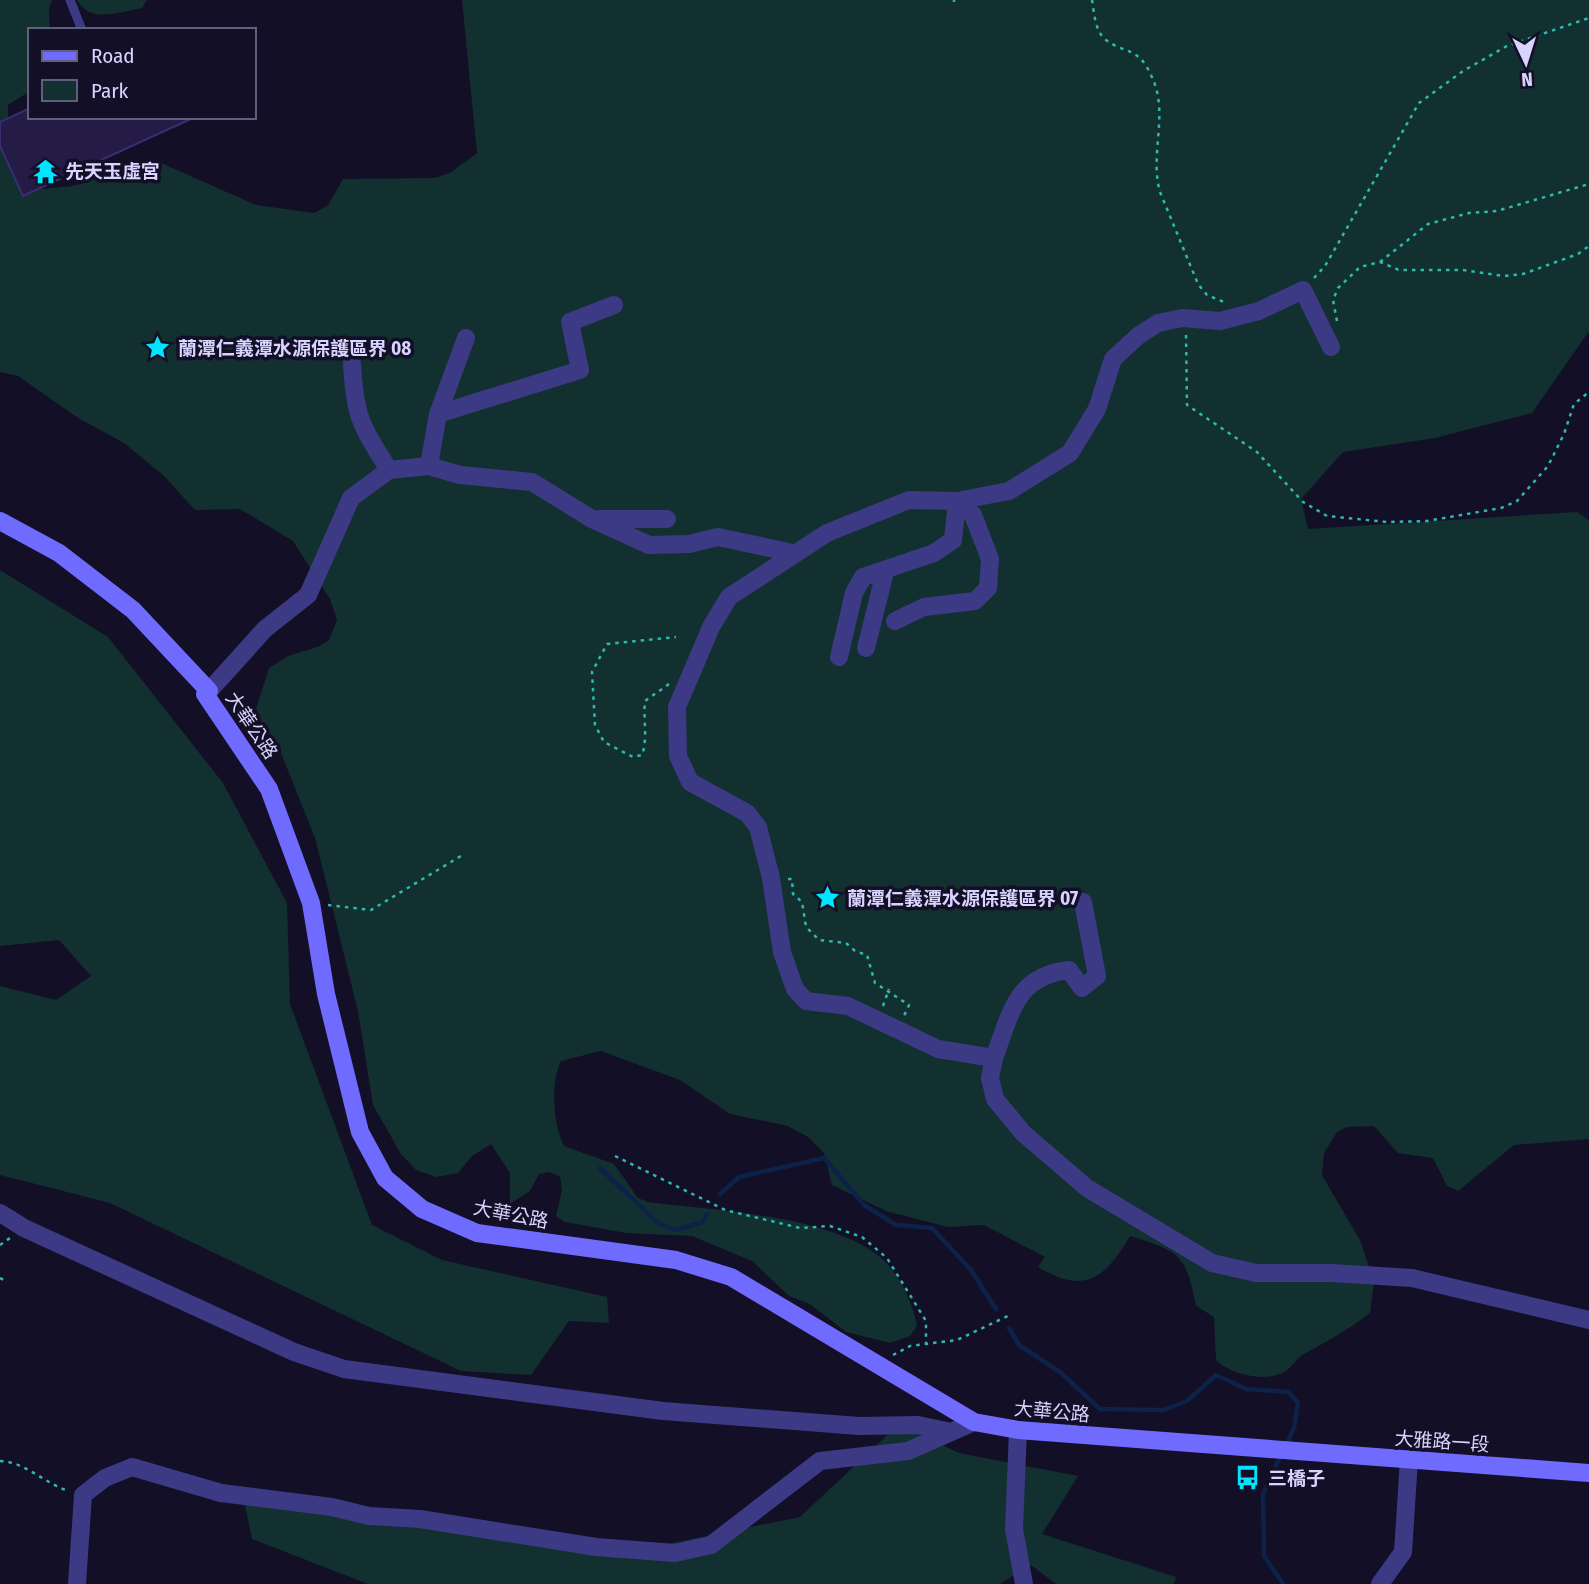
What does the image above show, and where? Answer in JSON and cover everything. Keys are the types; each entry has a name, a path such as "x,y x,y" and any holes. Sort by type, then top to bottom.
{"main road":[{"name":"大華公路","path":"0,521 59,552 133,610 209,691 205,694 270,789 310,904 326,994 360,1132 384,1178 422,1209 477,1233 676,1261 731,1277 874,1365 974,1422 1018,1430 1292,1452"},
{"name":"大雅路一段","path":"1292,1452 1589,1473"}],"street":[{"path":"994,1058 938,1049 899,1028 848,1006 806,1002 794,989 782,952 771,878 758,827 747,813 690,782 678,756 677,707 711,627 729,597 827,533 909,500 957,501 1009,491 1070,453 1097,409 1113,359 1158,323 1182,318 1220,321 1259,312 1303,290 1331,347"},
{"path":"438,414 580,370 570,322 614,305"},
{"path":"429,466 438,414 466,338"},
{"path":"352,364 355,406 360,423 389,470"},
{"path":"209,691 265,629 308,595 351,498 389,470 429,466 460,475 532,482 592,519 649,545 689,544 718,537 793,553"},
{"path":"839,657 854,593 863,577 885,572 934,553 953,540 957,501"},
{"path":"895,621 924,607 975,601 988,588 990,559 973,515 957,501"},
{"path":"592,519 667,519"},
{"path":"866,648 885,572"},
{"path":"1083,902 1097,976 1082,988 1069,970 1047,972 1020,993 994,1058 990,1078 995,1099 1023,1133 1087,1188 1212,1263 1256,1273 1332,1273 1412,1278 1589,1320"},
{"path":"0,1213 24,1228 282,1346 344,1369 663,1411 859,1426 918,1426 951,1432"},
{"path":"77,1584 83,1495 105,1478 132,1467 221,1493 332,1507 369,1516 420,1519 596,1547 675,1553 711,1545 820,1461 908,1451 974,1422"},
{"path":"1018,1430 1014,1529 1024,1584"},
{"path":"1380,1584 1404,1552 1409,1460"}],"lane":[{"path":"70,0 81,28"}],"path":[{"path":"1092,0 1095,22 1104,40 1139,57 1150,72 1159,93 1161,118 1156,179 1160,192 1198,284 1218,302 1227,302"},
{"path":"1303,290 1325,267 1419,103 1463,71 1507,46 1589,18"},
{"path":"1338,324 1333,300 1338,288 1360,267 1380,262 1429,224 1469,213 1497,211 1589,184"},
{"path":"1380,262 1399,270 1463,270 1504,276 1523,274 1578,254 1589,246"},
{"path":"1182,318 1188,342 1186,405 1257,452 1303,502 1327,516 1387,522 1427,521 1501,508 1517,501 1548,466 1564,434 1574,404 1589,391"},
{"path":"669,684 645,701 643,727 646,743 642,755 632,757 604,742 595,725 592,672 607,644 676,637"},
{"path":"310,904 371,910 461,856"},
{"path":"771,878 792,880 793,894 802,902 806,927 819,940 846,943 855,951 867,955 875,983 909,1005 899,1028"},
{"path":"615,1156 725,1210 800,1228 830,1226 862,1237 887,1258 926,1321 926,1343"},
{"path":"874,1365 910,1346 957,1340 1012,1314"},
{"path":"0,1461 14,1462 55,1487 83,1495"}],"green space":[{"path":"0,0 52,0 49,8 50,28 28,28 28,92 8,105 9,165 14,179 43,189 72,186 88,182 113,167 161,163 256,205 314,213 328,205 343,179 434,178 450,173 477,153 462,0 1589,0 1589,331 1532,413 1435,438 1343,452 1301,499 1308,529 1577,512 1589,520 1589,1139 1514,1145 1458,1191 1447,1186 1433,1158 1398,1153 1374,1126 1347,1127 1337,1132 1324,1153 1322,1175 1360,1240 1374,1281 1370,1313 1301,1356 1284,1372 1267,1377 1239,1373 1216,1360 1214,1317 1196,1306 1188,1275 1178,1257 1160,1246 1130,1236 1112,1263 1102,1272 1081,1281 1068,1280 1038,1267 1045,1257 984,1225 948,1227 886,1211 832,1185 824,1153 808,1137 788,1126 730,1114 680,1080 601,1051 561,1061 555,1081 554,1104 557,1126 564,1146 614,1164 638,1198 648,1202 737,1212 801,1223 857,1243 887,1263 899,1280 909,1298 917,1326 910,1336 890,1343 846,1332 810,1304 789,1296 752,1261 692,1236 626,1233 565,1222 556,1216 562,1190 560,1177 550,1172 539,1174 530,1191 510,1204 510,1173 491,1144 472,1156 458,1173 436,1177 416,1170 401,1154 373,1105 358,1011 315,838 281,753 263,729 256,709 269,668 288,656 320,646 329,640 337,620 330,599 293,541 240,509 195,510 163,475 124,443 78,418 18,376 0,372"},
{"path":"77,0 147,0 142,8 115,14 97,14 89,12"},
{"path":"0,570 108,637 223,783 287,903 290,1004 372,1225 442,1260 607,1297 609,1323 569,1321 531,1375 461,1371 110,1203 0,1175 0,986 56,1000 91,976 59,940 0,946"},
{"path":"899,1424 959,1453 1078,1476 1042,1534 1176,1577 1174,1584 1056,1584 1031,1565 1000,1584 368,1584 252,1539 244,1501 658,1546 800,1517"}],"building":[{"name":"先天玉虛宮","path":"28,109 28,119 191,119 23,196 0,146 0,122"}],"waterway":[{"path":"720,1194 739,1177 824,1158 864,1205 896,1225 932,1228 971,1270 996,1309"},
{"path":"600,1168 658,1223 675,1230 703,1222 707,1214"},
{"path":"1009,1328 1019,1345 1060,1372 1100,1409 1164,1410 1187,1401 1216,1375 1246,1389 1289,1392 1298,1403 1294,1428 1285,1447"},
{"path":"1281,1455 1263,1494 1264,1556 1283,1584"}],"place":[{"name":"先天玉虛宮","path":"45,171"},
{"name":"蘭潭仁義潭水源保護區界 08","path":"158,348"},
{"name":"蘭潭仁義潭水源保護區界 07","path":"827,898"},
{"name":"三橋子","path":"1248,1478"}]}
